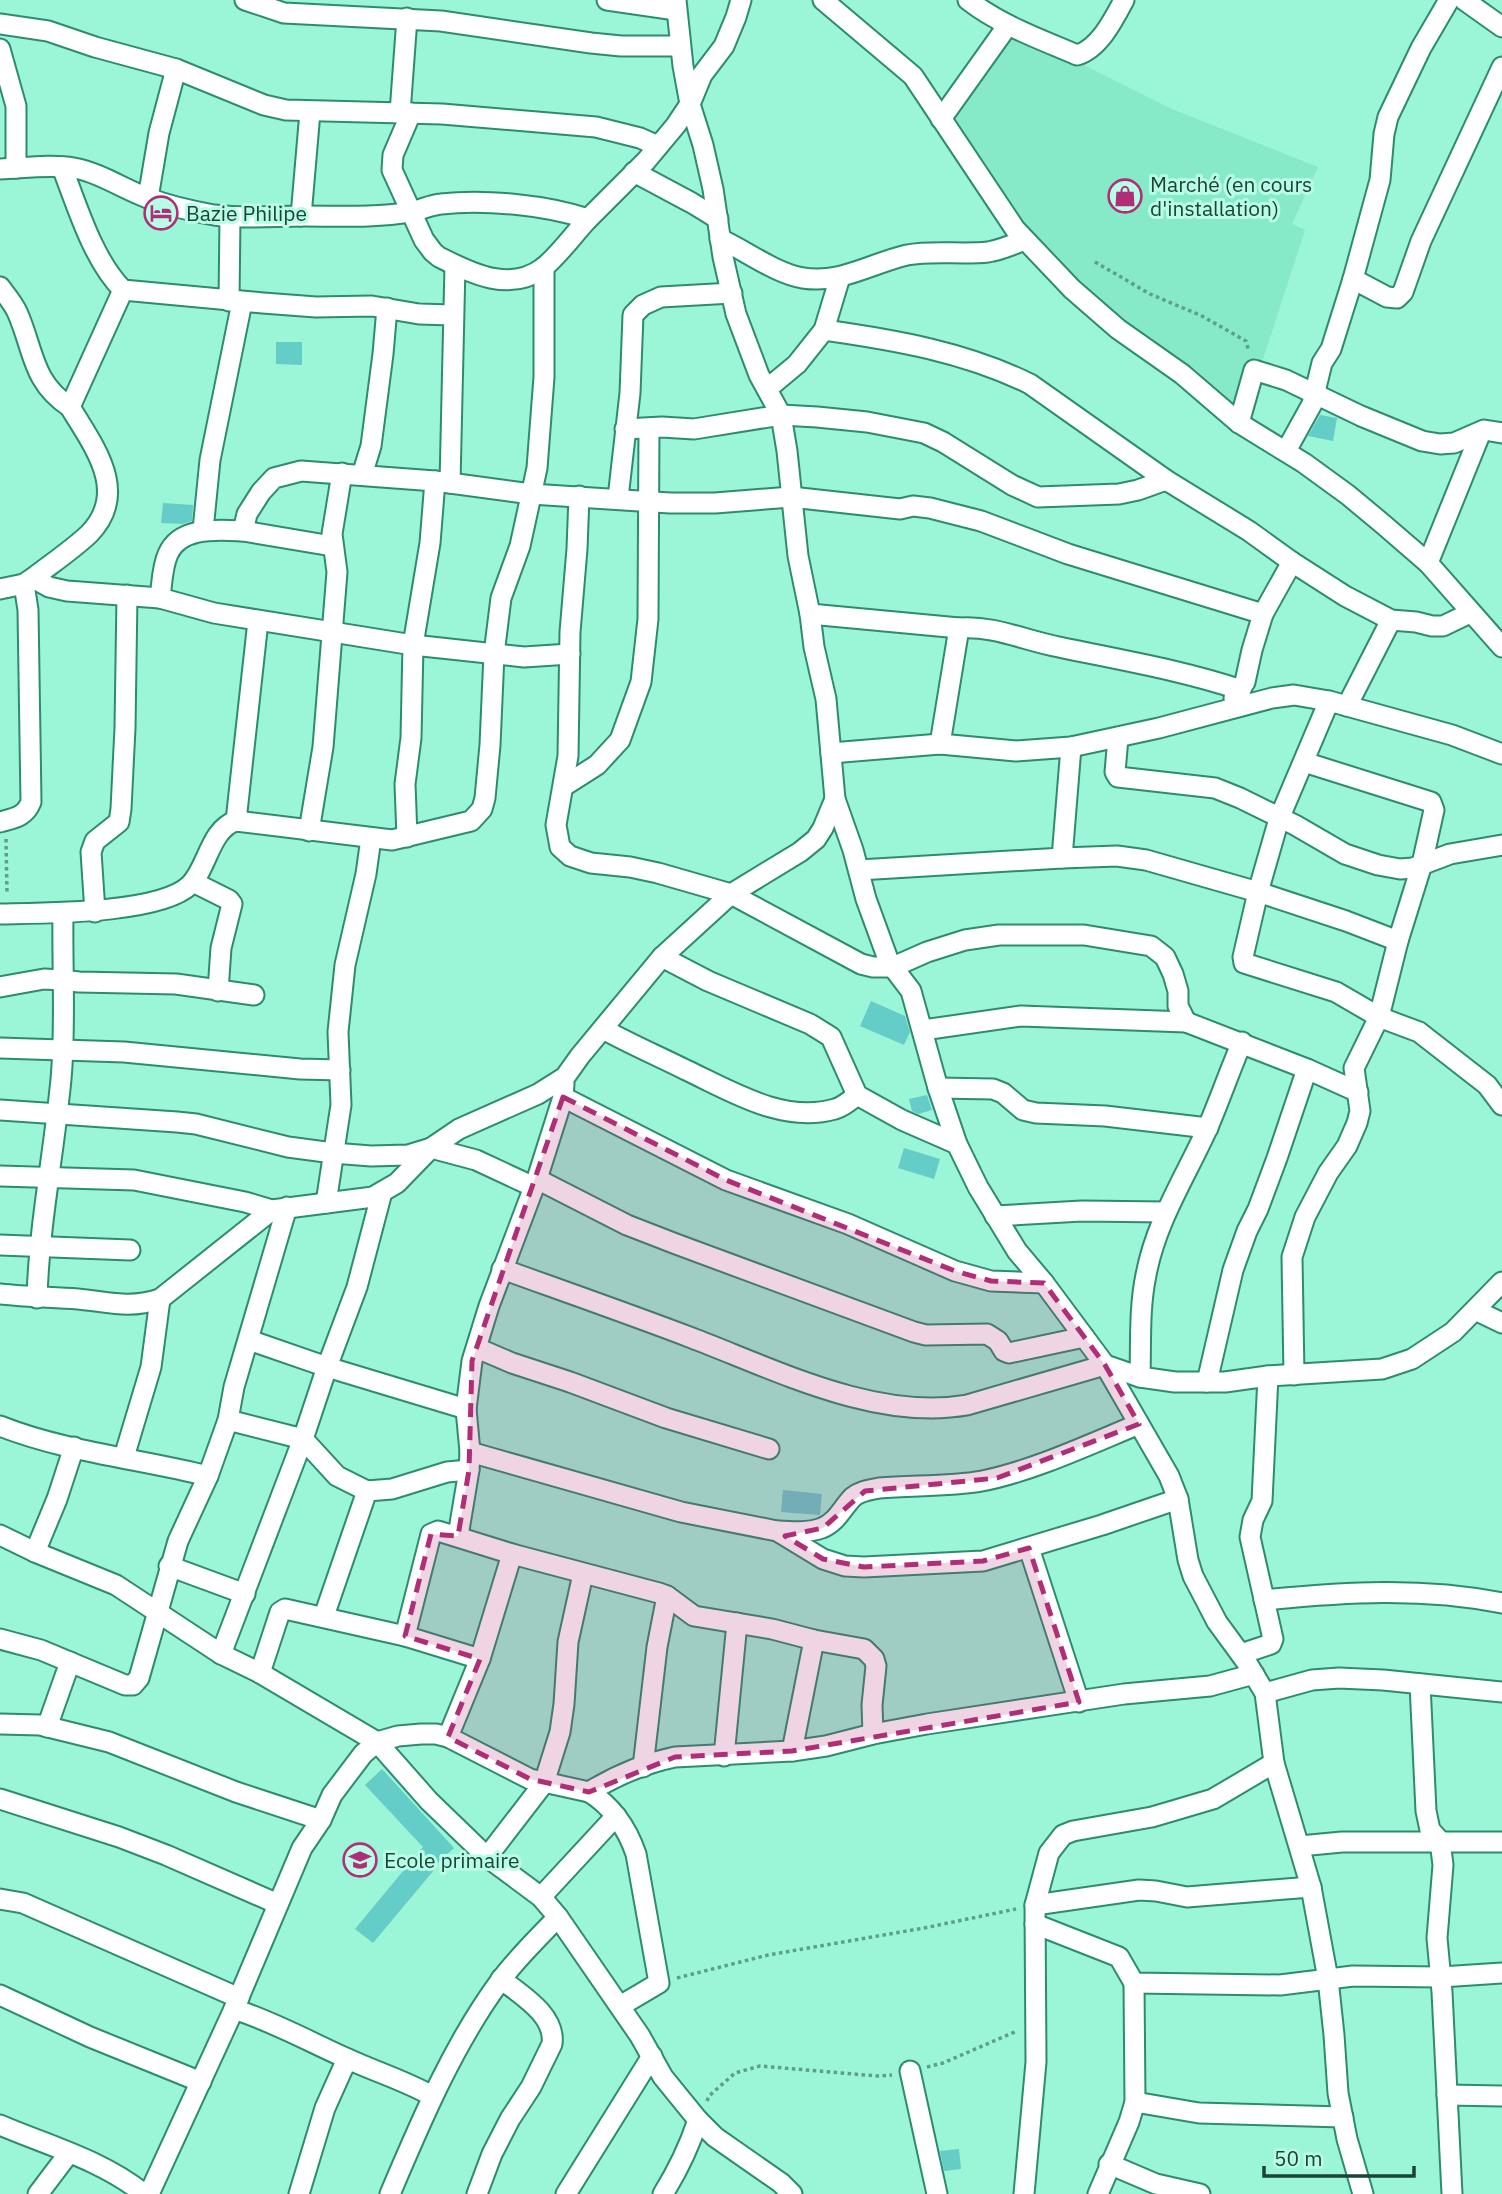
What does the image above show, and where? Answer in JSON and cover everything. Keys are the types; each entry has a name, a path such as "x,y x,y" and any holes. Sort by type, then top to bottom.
{"street":[{"path":"245,0 284,13 407,18 490,27 591,43 680,46"},
{"path":"607,0 676,5 690,104 703,145 736,314 759,375 781,415 798,556 826,699 835,799 889,962 911,991 957,1144 1017,1251 1105,1365 1169,1476 1178,1499 1193,1576 1217,1622 1265,1693 1274,1763 1311,1887 1328,1979 1338,2093 1363,2194"},
{"path":"407,18 405,113 393,155 394,178 428,247 439,257 490,278 510,280 525,278 544,267 676,125 690,104 702,75 724,46 741,0"},
{"path":"823,0 895,58 913,76 1024,240 1072,289 1118,329 1182,374 1239,423 1286,451 1348,495 1427,563 1470,613 1499,636"},
{"path":"968,0 1008,25 1077,55 1093,46 1116,17 1124,0"},
{"path":"1286,451 1316,394 1322,363 1331,349 1353,279 1380,180 1388,117 1421,48 1449,0"},
{"path":"1464,0 1502,27"},
{"path":"0,24 48,31 176,69 264,105 286,110 442,114 596,127 640,138 658,146"},
{"path":"941,119 1008,25"},
{"path":"0,49 15,101 8,169 62,167 99,175 148,198 180,209 230,217 372,215 412,212 442,203 477,203 535,207 588,219"},
{"path":"1353,279 1387,297 1397,298 1403,292 1421,241 1502,67"},
{"path":"148,198 159,133 176,69"},
{"path":"301,216 310,112"},
{"path":"62,167 97,251 123,290 235,301 316,307 387,308 419,314 452,315"},
{"path":"635,172 775,267 801,278 840,277 908,255 988,252 1007,248 1024,240"},
{"path":"203,530 235,301 230,217"},
{"path":"407,837 405,784 411,738 413,645 429,543 443,482 455,265"},
{"path":"4,914 95,912 180,894 193,882 220,832 236,821 392,841 471,821 482,809 490,745 494,654 501,598 520,546 537,468 544,377 544,267"},
{"path":"767,389 797,364 824,330 840,277"},
{"path":"0,286 17,311 31,356 43,382 56,398 70,407 102,465 108,486 107,506 89,533 29,581 0,589"},
{"path":"70,407 123,290"},
{"path":"618,498 630,393 632,318 637,309 661,297 732,293"},
{"path":"362,475 371,446 387,308"},
{"path":"824,330 900,342 963,357 1006,372 1030,384 1166,480 1249,531 1345,596 1391,620 1443,626 1470,613"},
{"path":"1239,423 1254,370 1286,380 1361,416 1422,441 1454,443 1484,430 1502,433"},
{"path":"625,429 694,429 781,415 867,422 924,433 1012,485 1038,497 1119,494 1166,480"},
{"path":"564,786 597,765 620,740 641,682 648,638 649,428"},
{"path":"1427,563 1481,432"},
{"path":"243,531 247,514 274,478 301,471 443,482 531,494 695,504 791,497 900,509 913,506 981,521 1068,554 1263,614"},
{"path":"309,831 323,747 337,572 332,534 342,473"},
{"path":"579,496 570,654 568,756 556,825 560,847 570,856 591,863 658,873 731,894 873,968 893,967 927,951 965,940 999,935 1084,934 1151,946 1165,957 1169,965 1178,991 1178,1006 1186,1022"},
{"path":"160,598 169,552 188,536 203,530 243,531 332,545"},
{"path":"1222,710 1245,682 1263,614 1292,562"},
{"path":"29,581 67,592 160,598 214,613 413,645 524,657 570,654"},
{"path":"0,822 20,817 31,802 29,581"},
{"path":"95,912 92,852 95,841 119,821 121,809 127,595"},
{"path":"810,614 981,628 1056,647 1161,667 1241,690"},
{"path":"1391,620 1304,762 1279,818 1242,957 1244,963 1336,992 1378,1017 1419,1032 1487,1085 1502,1105"},
{"path":"236,821 258,621"},
{"path":"940,744 959,628"},
{"path":"831,753 940,744 1016,751 1071,747 1294,695 1452,735 1502,754"},
{"path":"1118,738 1115,772 1118,777 1215,788 1295,825 1345,855 1378,865 1400,869 1450,855 1502,845"},
{"path":"1062,858 1071,747"},
{"path":"1294,1375 1294,1247 1305,1217 1357,1124 1360,1111 1354,1068 1378,1017 1422,864 1434,810 1432,802 1304,762"},
{"path":"0,1176 134,1180 280,1208 373,1197 397,1183 432,1148 459,1129 538,1094 565,1077 616,1010 662,957 731,894 800,852 816,839 835,799"},
{"path":"326,1203 341,1105 338,1032 345,965 366,874 371,838"},
{"path":"859,870 1117,856 1146,860 1258,892 1398,941"},
{"path":"193,882 232,904 221,948 218,991"},
{"path":"37,1298 38,1247 45,1217 63,1049 63,913"},
{"path":"662,957 708,981 810,1024 831,1037 858,1095 902,1120 957,1144"},
{"path":"0,987 44,979 176,984 254,995"},
{"path":"923,1030 1021,1016 1186,1022 1242,1042 1358,1091"},
{"path":"603,1029 720,1087 778,1109 813,1112 837,1109 858,1095"},
{"path":"1140,1377 1145,1277 1166,1212 1208,1128 1242,1042"},
{"path":"0,1048 124,1052 300,1069 340,1070"},
{"path":"1207,1382 1233,1270 1277,1158 1307,1069"},
{"path":"458,1536 470,1461 466,1409 472,1362 502,1269 536,1183 563,1097 565,1077"},
{"path":"938,1088 993,1088 1003,1093 1023,1111 1036,1113 1105,1116 1208,1128"},
{"path":"563,1097 726,1180 848,1224 954,1271 991,1281 1044,1283"},
{"path":"0,1110 196,1124 288,1147 333,1153 408,1155 432,1148 476,1160 536,1183 664,1240 914,1332 926,1335 987,1334 1009,1353 1084,1337"},
{"path":"221,1654 303,1439 357,1287 382,1192"},
{"path":"0,1294 133,1306 160,1299 280,1208"},
{"path":"0,1639 41,1650 125,1685 133,1685 139,1678 169,1566 208,1476 228,1420 280,1208"},
{"path":"995,1216 1082,1211 1166,1212"},
{"path":"0,1245 130,1250"},
{"path":"502,1269 814,1385 866,1401 898,1407 951,1408 1105,1365 1140,1377 1175,1382 1382,1369 1412,1359 1453,1332 1502,1282"},
{"path":"124,1457 151,1367 160,1299"},
{"path":"1475,1310 1502,1323"},
{"path":"249,1340 466,1409"},
{"path":"477,1348 666,1418 769,1449"},
{"path":"1241,1654 1271,1644 1273,1639 1250,1537 1253,1520 1262,1501 1268,1376"},
{"path":"228,1420 303,1439 337,1476 367,1491 392,1489 447,1472 470,1461 681,1513 777,1531 801,1532 823,1528 838,1517 854,1497 865,1491 978,1482 997,1478 1139,1424"},
{"path":"0,1426 74,1447 208,1476"},
{"path":"35,1552 57,1499 74,1447"},
{"path":"324,1616 367,1491"},
{"path":"777,1531 823,1559 845,1566 983,1561 1178,1499"},
{"path":"405,1636 432,1534 438,1531 667,1596 694,1616 737,1622 864,1649 874,1659 876,1666 872,1705 873,1734"},
{"path":"0,1535 116,1585 221,1654 260,1673 377,1742 429,1801 487,1857 541,1897 558,1917 620,2006 663,2077 698,2120 715,2137 781,2183 792,2194"},
{"path":"1029,1548 1079,1702"},
{"path":"448,1737 480,1659 512,1554"},
{"path":"169,1566 245,1594"},
{"path":"487,1857 544,1783 560,1732 568,1642 583,1574"},
{"path":"1264,1600 1384,1591 1447,1595 1502,1603"},
{"path":"643,1767 657,1647 667,1596"},
{"path":"260,1673 280,1612 285,1609 405,1636 480,1659"},
{"path":"724,1755 737,1622"},
{"path":"792,1751 814,1640"},
{"path":"47,1727 70,1662"},
{"path":"589,1792 604,1782 659,1760 675,1757 792,1751 873,1734 1124,1694 1210,1686 1254,1674"},
{"path":"1265,1693 1312,1680 1339,1678 1502,1692"},
{"path":"1420,1684 1426,1811 1430,1830 1440,1841 1443,1881 1437,1938 1452,2194"},
{"path":"0,1724 47,1727 109,1742 236,1792 321,1820"},
{"path":"0,2125 106,2168 146,2194 237,2003 302,1848 321,1820 332,1795 363,1754 377,1742 398,1736 436,1734 448,1737 530,1779 589,1792 603,1801 617,1816 632,1841 636,1854 659,1983 620,2006"},
{"path":"1024,2194 1036,2062 1035,1915 1049,1853 1063,1835 1109,1823 1152,1817 1213,1799 1274,1763"},
{"path":"0,1799 119,1837 278,1904"},
{"path":"541,1897 617,1816"},
{"path":"1300,1846 1342,1842 1502,1842"},
{"path":"1035,1915 1139,1890 1187,1898 1311,1887"},
{"path":"0,1899 23,1903 237,2003 347,2059 417,2087 432,2096"},
{"path":"1035,1915 1119,1957 1134,1983 1135,2102 1098,2194"},
{"path":"390,2194 432,2096 470,2028 501,1979 558,1917"},
{"path":"1134,1983 1280,1985 1353,1976 1441,1977 1502,1973"},
{"path":"477,2194 492,2154 531,2087 553,2038 550,2025 541,2014 501,1979"},
{"path":"0,1994 90,2038 201,2082"},
{"path":"566,2194 652,2056"},
{"path":"299,2194 325,2108 347,2059"},
{"path":"910,2071 937,2194"},
{"path":"1447,2095 1502,2096"},
{"path":"1135,2102 1199,2113 1343,2117"},
{"path":"663,2194 686,2154 698,2120"},
{"path":"38,2194 69,2153"},
{"path":"1110,2164 1156,2184 1200,2194"}],"path":[{"path":"1095,262 1246,341 1249,363 1254,370"},
{"path":"4,914 6,840 20,817"},
{"path":"659,1983 768,1955 925,1928 1035,1915"},
{"path":"698,2120 709,2096 735,2073 760,2066 877,2076 898,2074 943,2063 1035,2024"}],"highlighted area":[{"path":"563,1097 726,1180 955,1271 991,1281 1044,1283 1105,1365 1139,1424 997,1478 865,1491 823,1528 785,1536 823,1559 864,1567 983,1561 1029,1548 1079,1702 792,1751 675,1757 589,1792 530,1779 448,1737 480,1659 405,1636 431,1534 458,1536 469,1470 472,1361"}],"shaded area":[{"path":"1004,25 1172,109 1318,167 1292,224 1305,230 1241,427 1057,279 939,121"}],"building":[{"path":"276,342 302,342 302,365 276,364"},
{"path":"1320,415 1337,418 1333,441 1308,436"},
{"path":"163,503 193,505 192,521 183,524 161,523"},
{"path":"871,1001 905,1016 910,1032 904,1045 860,1026"},
{"path":"927,1095 932,1110 918,1114 912,1111 909,1099"},
{"path":"904,1148 940,1159 934,1179 898,1168"},
{"path":"783,1490 822,1494 820,1515 781,1512"},
{"path":"382,1769 454,1848 432,1868 434,1870 373,1943 355,1929 423,1847 365,1785"},
{"path":"959,2149 961,2169 944,2171 940,2151"}],"place":[{"name":"Marché (en cours d'installation)","path":"1125,196"},
{"name":"Bazie Philipe","path":"161,213"},
{"name":"Ecole primaire","path":"360,1860"}]}
